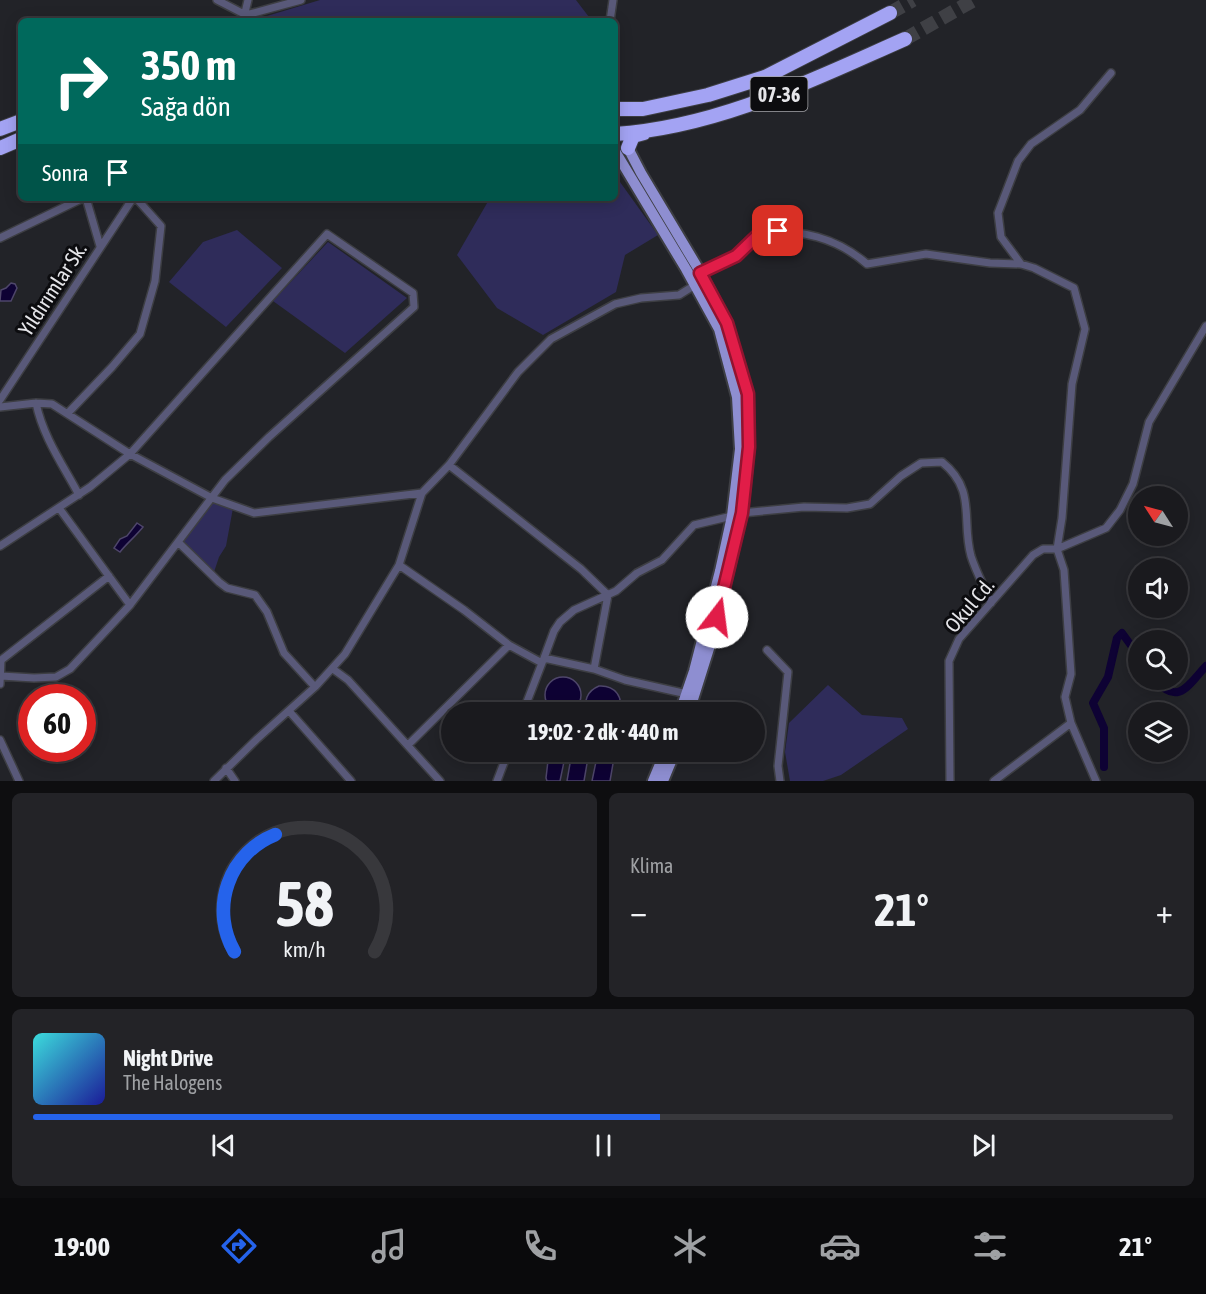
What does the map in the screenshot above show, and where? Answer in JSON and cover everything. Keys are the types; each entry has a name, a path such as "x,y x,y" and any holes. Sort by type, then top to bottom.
{"highway":[{"name":"07-36","path":"618,109 643,109 708,95 765,77 890,13"},
{"name":"07-36","path":"618,134 646,132 706,119 767,99 905,39"},
{"path":"0,129 18,122"},
{"path":"620,150 633,136 646,132"},
{"path":"0,148 18,140"}],"main road":[{"path":"620,150 641,173 727,323 748,394 749,447 737,515 712,639 692,702"},
{"path":"620,150 719,329 737,397 740,449 737,515 684,702"},
{"path":"653,781 661,762"},
{"path":"663,781 671,762"}],"street":[{"path":"217,0 242,18"},
{"path":"243,18 248,0"},
{"path":"246,18 302,0"},
{"path":"610,18 613,0"},
{"path":"1021,264 1001,237 998,213 1018,161 1031,144 1080,110 1111,73"},
{"path":"0,238 79,201"},
{"path":"86,201 100,246"},
{"name":"Yıldırımlar Sk.","path":"0,400 132,201"},
{"path":"68,413 140,334 155,280 161,226 137,201"},
{"path":"214,781 315,687 345,654 399,565 423,493 449,465 518,372 551,339 615,304 641,298 679,296 695,285 700,273 736,256 762,231 778,231 810,234 852,250 867,264 926,254 990,263 1021,264 1074,288 1085,328 1072,384 1062,518 1057,549 1064,570 1071,674 1065,697 1071,723 1096,781"},
{"path":"0,546 79,495 130,454 327,234 413,293 414,307 269,437 225,480 130,605 70,669 57,677 1,680 0,660 109,576"},
{"name":"Okul Cd.","path":"950,781 949,661 958,639 1033,555 1043,549 1057,549 1106,528 1120,510 1133,484 1149,422 1206,326"},
{"path":"36,403 48,440 79,495"},
{"path":"0,407 36,403 52,404 130,454 212,498 254,513 423,493"},
{"path":"527,702 560,622 574,610 608,595 637,573 662,560 694,525 737,515 804,507 847,508 870,504 921,463 942,462 958,477 965,500 971,555 991,603"},
{"path":"449,465 581,569 608,595"},
{"path":"59,508 130,605"},
{"path":"178,542 227,588 255,595 267,612 284,653 315,687"},
{"path":"399,565 464,610 509,645 543,661 594,669 626,680 687,694"},
{"path":"594,669 608,595"},
{"path":"408,745 509,645"},
{"path":"767,650 788,672 778,766 780,781"},
{"path":"333,669 348,680 440,781"},
{"path":"289,711 351,781"},
{"path":"994,781 1071,723"},
{"path":"0,740 19,781"},
{"path":"497,781 504,762"},
{"path":"226,768 235,781"}],"shaded area":[{"path":"320,0 576,0 590,18 267,18 267,16"},
{"path":"618,179 658,235 625,255 616,292 543,335 497,308 457,255 488,201 618,201"},
{"path":"237,230 282,268 226,327 169,282 203,242"},
{"path":"328,242 407,298 345,353 273,301"},
{"path":"11,283 17,288 11,301 0,301 1,290"},
{"path":"212,501 233,508 226,546 219,557 213,575 181,541"},
{"path":"137,523 143,527 137,534 120,552 114,548 120,539 127,536"},
{"path":"563,677 570,679 579,688 581,695 579,702 547,702 545,695 547,688 556,679"},
{"path":"828,685 862,715 902,718 908,729 841,775 823,781 790,781 785,752 789,723"},
{"path":"599,686 605,686 617,693 620,702 586,702 592,691"},
{"path":"548,762 564,762 560,781 547,781"},
{"path":"570,762 587,762 584,781 567,781"},
{"path":"596,762 613,762 610,781 592,781"}],"waterway":[{"path":"1104,767 1104,728 1093,703 1108,677 1117,638 1122,633 1128,641"},
{"path":"1188,686 1206,666"},
{"path":"1168,690 1171,692 1183,690"}],"tunnel":[{"path":"890,13 913,0"},
{"path":"905,39 974,0"}],"route":[{"path":"717,617 742,513 749,447 748,394 727,323 700,273 736,256 762,231 778,231"}]}
